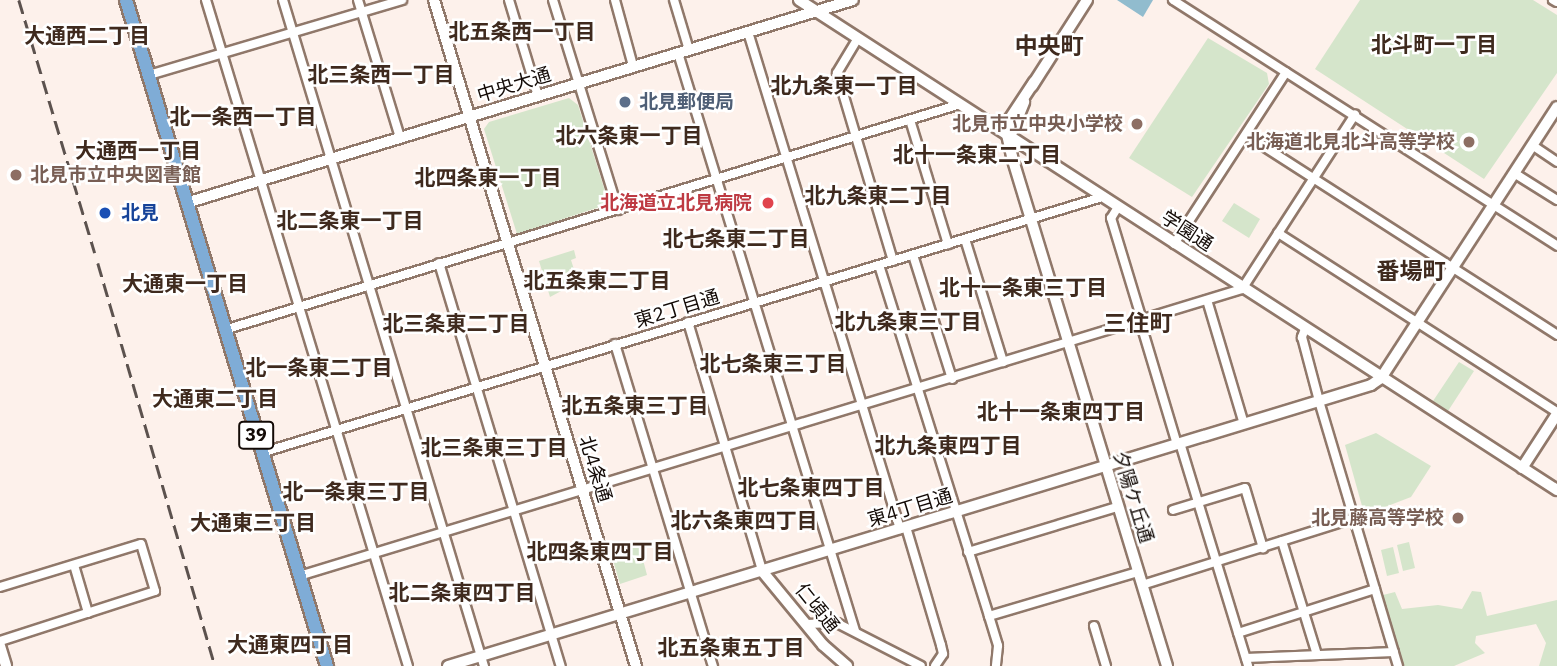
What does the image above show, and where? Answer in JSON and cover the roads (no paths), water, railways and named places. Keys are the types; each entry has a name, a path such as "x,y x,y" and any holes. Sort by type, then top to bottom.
{"highway":[{"name":"39","path":"126,0 223,330 327,666"}],"street":[{"path":"206,0 408,666"},
{"path":"283,0 483,661"},
{"path":"358,0 400,137"},
{"path":"149,75 402,0"},
{"name":"北4条通","path":"434,0 636,666"},
{"path":"509,0 538,96"},
{"path":"553,0 618,210"},
{"path":"615,0 633,66"},
{"path":"674,0 689,50"},
{"name":"学園通","path":"799,0 957,105 1557,490"},
{"name":"中央大通","path":"186,203 853,0"},
{"path":"1010,137 1034,82 1087,0"},
{"path":"1173,0 1355,114 1557,246"},
{"path":"748,32 860,406 941,645 943,654 935,666"},
{"path":"858,38 837,73 893,261"},
{"path":"678,53 855,631"},
{"path":"1174,244 1286,72"},
{"path":"223,330 957,105"},
{"path":"1381,378 1532,145 1553,120 1557,107"},
{"path":"299,576 1242,289 1355,114"},
{"path":"910,120 948,244"},
{"path":"1246,135 1557,335"},
{"name":"夕陽ケ丘通","path":"1010,137 1030,219 1167,666"},
{"path":"1532,145 1557,162"},
{"path":"1514,173 1557,200"},
{"name":"東2丁目通","path":"261,453 1102,197"},
{"path":"1118,207 1111,218 1247,662 1317,655 1394,652"},
{"path":"1278,233 1557,413 1522,468"},
{"path":"965,239 1003,362"},
{"path":"913,255 951,379"},
{"path":"439,263 561,666"},
{"path":"879,265 998,646 996,666"},
{"path":"1207,300 1244,424"},
{"path":"688,322 762,571"},
{"path":"1305,329 1302,337 1319,401 1398,666"},
{"path":"615,344 713,666"},
{"name":"東4丁目通","path":"448,666 483,661 551,635 1319,401 1381,378"},
{"path":"1173,509 1245,488 1263,548"},
{"path":"968,552 1117,507"},
{"path":"1142,585 1355,518"},
{"path":"1282,541 1317,655"},
{"path":"0,587 141,544 155,591 0,641"},
{"path":"74,565 88,612"},
{"name":"仁頃通","path":"762,571 806,624 847,666"},
{"path":"989,616 1138,572"},
{"path":"1238,633 1375,589"},
{"path":"806,624 836,623 921,666"},
{"path":"1094,626 1106,666"},
{"path":"0,646 6,666"}],"water":[{"path":"1117,0 1153,0 1143,17"}],"railway":[{"path":"19,0 95,253"},
{"path":"98,263 215,666"}],"place":[{"name":"北見郵便局","path":"625,102"},
{"name":"北見市立中央小学校","path":"1137,124"},
{"name":"北海道北見北斗高等学校","path":"1469,142"},
{"name":"北見市立中央図書館","path":"16,175"},
{"name":"北海道立北見病院","path":"768,203"},
{"name":"北見","path":"105,213"},
{"name":"北見藤高等学校","path":"1458,518"}],"district":[{"name":"北五条西一丁目","path":"522,31"},
{"name":"大通西二丁目","path":"87,35"},
{"name":"北斗町一丁目","path":"1434,44"},
{"name":"中央町","path":"1049,45"},
{"name":"北三条西一丁目","path":"381,74"},
{"name":"北九条東一丁目","path":"844,85"},
{"name":"北一条西一丁目","path":"243,116"},
{"name":"北六条東一丁目","path":"629,135"},
{"name":"大通西一丁目","path":"138,150"},
{"name":"北十一条東二丁目","path":"977,154"},
{"name":"北四条東一丁目","path":"488,177"},
{"name":"北九条東二丁目","path":"878,195"},
{"name":"北二条東一丁目","path":"350,220"},
{"name":"北七条東二丁目","path":"736,238"},
{"name":"番場町","path":"1411,270"},
{"name":"北五条東二丁目","path":"597,280"},
{"name":"大通東一丁目","path":"185,283"},
{"name":"北十一条東三丁目","path":"1023,287"},
{"name":"北九条東三丁目","path":"908,321"},
{"name":"三住町","path":"1138,322"},
{"name":"北三条東二丁目","path":"456,323"},
{"name":"北七条東三丁目","path":"773,363"},
{"name":"北一条東二丁目","path":"319,367"},
{"name":"大通東二丁目","path":"215,398"},
{"name":"北五条東三丁目","path":"635,405"},
{"name":"北十一条東四丁目","path":"1061,411"},
{"name":"北九条東四丁目","path":"948,445"},
{"name":"北三条東三丁目","path":"494,447"},
{"name":"北七条東四丁目","path":"811,487"},
{"name":"北一条東三丁目","path":"356,491"},
{"name":"北六条東四丁目","path":"744,520"},
{"name":"大通東三丁目","path":"253,522"},
{"name":"北四条東四丁目","path":"600,551"},
{"name":"北二条東四丁目","path":"462,592"},
{"name":"大通東四丁目","path":"290,644"},
{"name":"北五条東五丁目","path":"731,647"}]}
